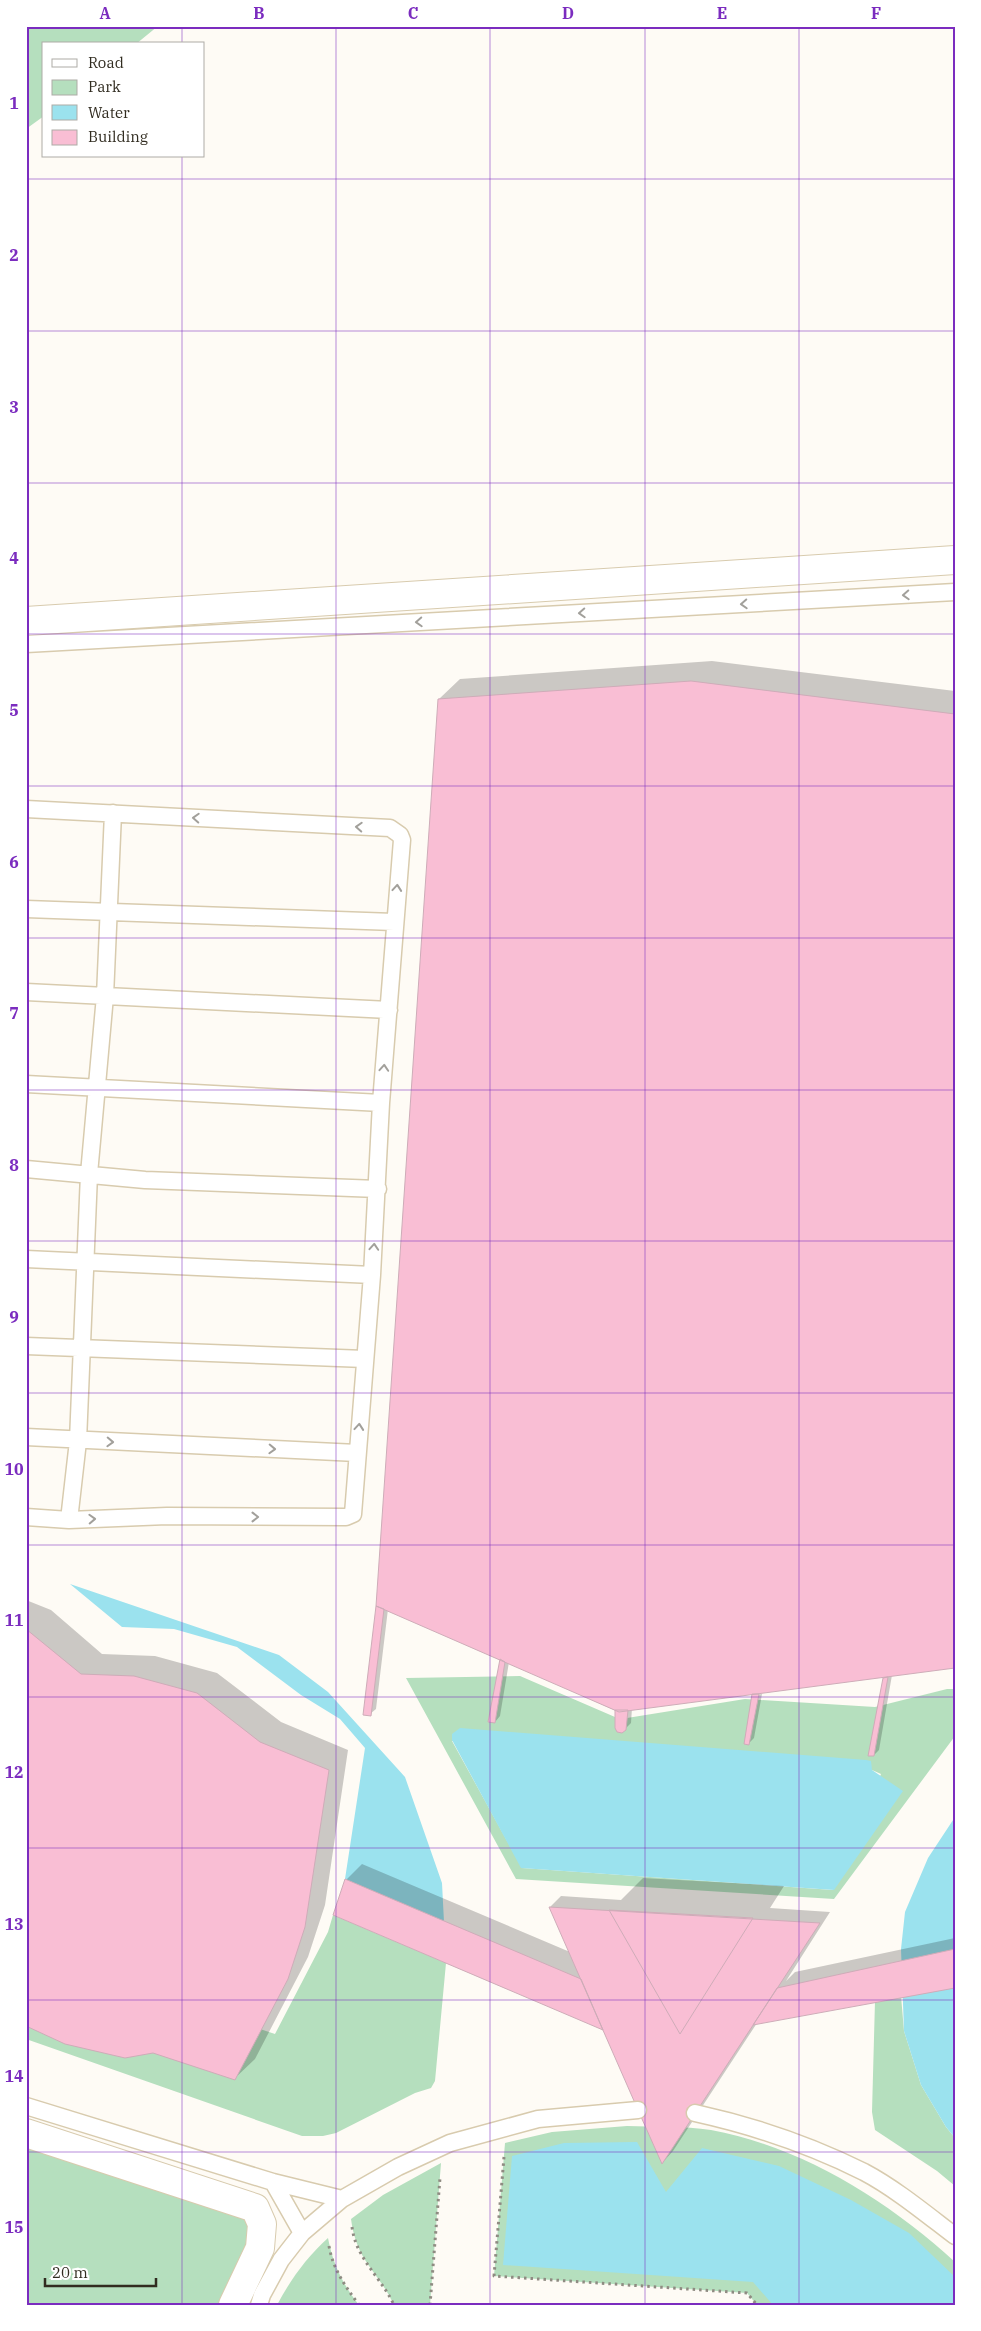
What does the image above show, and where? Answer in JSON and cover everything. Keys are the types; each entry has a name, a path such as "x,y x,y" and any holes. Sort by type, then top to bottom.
{"street":[{"path":"26,621 955,560"},
{"path":"26,2133 256,2208 262,2224 260,2248 233,2305"}],"lane":[{"path":"26,644 955,592"},
{"path":"26,809 390,828 400,835 402,840 394,922 372,1275 354,1510 351,1516 167,1516 69,1520 26,1517"},
{"path":"69,1520 78,1441 89,1174 105,996 113,813"},
{"path":"26,909 394,922"},
{"path":"26,992 389,1010"},
{"path":"26,1084 382,1103"},
{"path":"26,1169 145,1180 378,1189"},
{"path":"26,1259 372,1275"},
{"path":"26,1346 82,1350 365,1359"},
{"path":"26,1437 78,1441 357,1452"},
{"path":"26,2106 273,2182 342,2199"},
{"path":"259,2305 262,2295 282,2260 302,2233 342,2199 398,2167 450,2143 538,2120 638,2110"},
{"path":"695,2113 744,2124 808,2146 866,2173 916,2206 955,2236"},
{"path":"273,2182 302,2233"}],"path":[{"path":"504,2152 494,2276 747,2293 757,2305"},
{"path":"430,2305 440,2173"},
{"path":"352,2219 354,2238 362,2259 389,2294 394,2305"},
{"path":"328,2238 332,2258 343,2284 359,2305"}],"green space":[{"path":"26,26 158,26 138,42 42,42 42,117 26,129"},
{"path":"520,1676 615,1717 627,1718 745,1699 875,1707 947,1689 955,1689 955,1736 834,1899 516,1879 406,1678","holes":["452,1741 872,1770 881,1774 833,1890 522,1868"]},
{"path":"333,1915 446,1963 435,2081 431,2088 415,2093 336,2133 323,2136 302,2136 26,2039 26,1950 275,2034 328,1932"},
{"path":"901,1996 904,2031 921,2085 946,2127 955,2138 955,2186 937,2171 875,2130 872,2112 875,2001"},
{"path":"627,2126 680,2127 711,2130 745,2138 778,2149 842,2179 872,2197 901,2218 955,2262 955,2305 757,2305 747,2293 494,2276 505,2143 552,2132"},
{"path":"26,2133 255,2208 233,2305 26,2305"},
{"path":"441,2163 430,2305 394,2305 358,2246 351,2219 383,2195"},
{"path":"328,2238 339,2273 359,2305 277,2305 300,2269"}],"water":[{"path":"70,1584 279,1655 328,1692 405,1777 442,1883 444,1922 345,1879 365,1748 340,1719 301,1695 237,1647 174,1629 122,1627"},
{"path":"460,1728 866,1760 871,1761 872,1770 903,1791 834,1890 521,1868 452,1740 452,1734"},
{"path":"955,1817 955,2138 946,2127 921,2085 904,2031 901,1949 905,1912 928,1858"},
{"path":"637,2142 666,2192 702,2148 779,2166 851,2200 909,2233 955,2277 955,2305 773,2305 753,2282 503,2265 512,2156 564,2143"}],"building":[{"path":"691,681 955,714 955,1668 619,1712 376,1606 438,699"},
{"path":"376,1606 384,1609 371,1716 363,1715"},
{"path":"26,1629 81,1674 134,1676 197,1693 260,1742 329,1770 305,1927 288,1979 235,2080 153,2053 125,2058 65,2044 26,2026"},
{"path":"500,1659 505,1662 495,1723 488,1722"},
{"path":"888,1677 874,1756 868,1756 883,1678"},
{"path":"752,1694 759,1694 749,1745 744,1744"},
{"path":"615,1710 628,1710 626,1730 622,1733 617,1732 615,1728"},
{"path":"345,1879 581,1979 603,2030 333,1915"},
{"path":"549,1907 820,1923 662,2164 638,2110"},
{"path":"609,1910 753,1918 680,2034"},
{"path":"955,1949 955,1988 753,2025 777,1988"}]}
